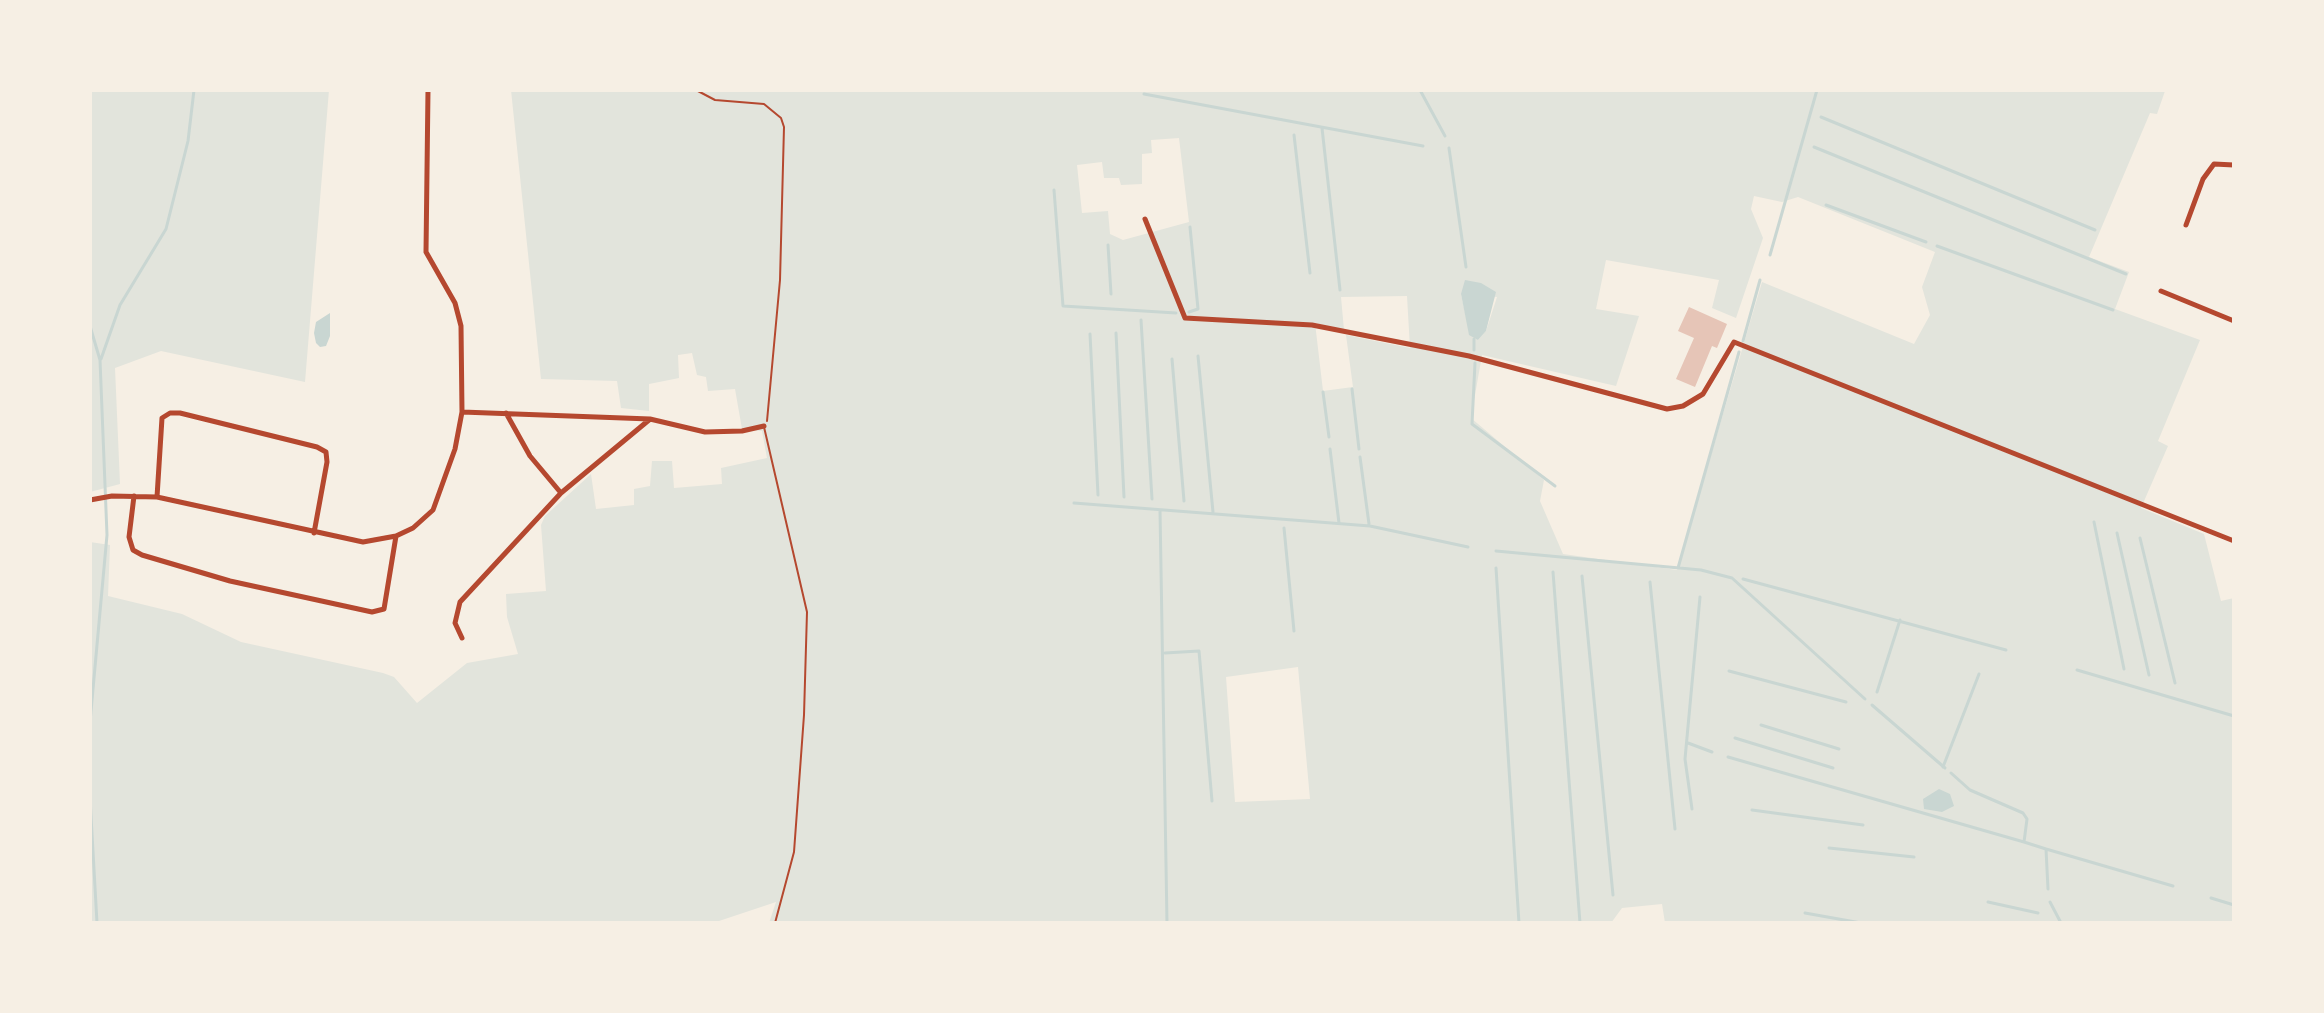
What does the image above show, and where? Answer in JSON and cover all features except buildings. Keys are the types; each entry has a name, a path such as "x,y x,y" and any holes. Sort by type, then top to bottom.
{"street":[{"path":"90,500 112,496 157,497 363,542 396,536 413,528 433,510 452,460 462,412 461,326 455,303 426,252 428,90"},
{"path":"2186,225 2203,179 2214,164 2234,165"},
{"path":"1145,219 1185,318 1312,325 1469,356 1667,409 1683,406 1703,394 1734,342 2234,541"},
{"path":"2161,291 2234,321"},
{"path":"462,412 650,419 705,432 742,431 764,426"},
{"path":"157,497 162,418 170,413 180,413 317,447 326,452 327,462 314,533"},
{"path":"506,413 530,456 561,493"},
{"path":"462,638 455,623 460,602 561,493 650,419"},
{"path":"134,496 129,537 133,550 142,555 230,581 372,612 384,609 388,598 396,536"}],"lane":[{"path":"764,426 782,517 807,612 804,715 794,852 775,923"}],"path":[{"path":"696,90 715,100 764,104 781,118 784,127 780,280 770,415 764,426"}],"shaded area":[{"path":"90,90 329,90 305,382 161,351 115,368 120,484 90,492"},
{"path":"511,90 2165,91 2157,114 2150,113 2089,257 2129,272 2115,309 2200,340 2158,441 2168,446 2141,508 2204,534 2221,601 2234,598 2234,923 1665,923 1662,904 1622,908 1611,923 769,923 776,902 713,923 90,923 90,542 110,545 108,596 182,614 241,642 383,673 394,677 417,703 467,663 518,654 507,617 506,594 546,591 541,525 545,516 591,474 596,509 634,505 634,489 650,486 652,461 672,461 674,488 722,484 721,468 767,458 762,431 742,429 735,389 708,391 706,377 697,375 692,353 678,355 679,378 649,384 649,411 621,408 617,381 541,379","holes":["1179,138 1189,222 1123,240 1110,234 1108,211 1082,213 1077,165 1102,162 1104,178 1119,178 1121,185 1142,184 1142,154 1152,153 1151,140","1754,196 1782,202 1798,197 1935,252 1922,287 1930,315 1914,344 1762,282 1677,570 1563,554 1540,501 1544,480 1471,418 1482,355 1616,386 1639,316 1596,309 1606,260 1719,280 1712,308 1736,318 1763,238 1751,209","1461,294 1497,297 1486,331 1478,340 1466,317","1407,296 1410,348 1346,335 1353,387 1323,391 1315,323 1344,330 1341,297","1298,667 1310,799 1235,802 1226,677"]},
{"path":"1465,280 1481,283 1496,292 1486,331 1478,340 1469,335 1461,294"},
{"path":"330,313 330,336 326,346 320,347 314,333 316,322"},
{"path":"1939,789 1950,794 1954,806 1942,812 1924,809 1923,799"}],"waterway":[{"path":"101,359 120,305 166,229 188,141 194,90"},
{"path":"1420,90 1445,136"},
{"path":"1770,255 1817,90"},
{"path":"1144,94 1423,146"},
{"path":"1821,117 2095,230"},
{"path":"1322,128 1340,290"},
{"path":"1294,135 1310,273"},
{"path":"1814,147 2126,274"},
{"path":"1449,148 1466,267"},
{"path":"1054,190 1063,306 1176,313"},
{"path":"1826,205 1926,242"},
{"path":"1189,312 1198,309 1190,227"},
{"path":"1108,245 1111,294"},
{"path":"1937,246 2113,310"},
{"path":"1743,341 1760,280"},
{"path":"1141,320 1152,499"},
{"path":"90,326 100,360 107,535 90,722"},
{"path":"1116,333 1124,497"},
{"path":"1090,334 1098,495"},
{"path":"1474,339 1474,350"},
{"path":"1678,568 1739,352"},
{"path":"1198,356 1213,512"},
{"path":"1172,359 1184,501"},
{"path":"1475,363 1472,424 1555,486"},
{"path":"1352,389 1359,449"},
{"path":"1323,392 1329,437"},
{"path":"1330,449 1339,523"},
{"path":"1360,457 1369,524"},
{"path":"1074,503 1370,526 1468,547"},
{"path":"1160,510 1167,923"},
{"path":"2094,522 2124,669"},
{"path":"1284,528 1294,631"},
{"path":"2117,533 2149,675"},
{"path":"2140,538 2175,683"},
{"path":"1496,551 1701,570 1732,578 1865,699"},
{"path":"1496,568 1519,923"},
{"path":"1553,572 1580,923"},
{"path":"1582,576 1613,895"},
{"path":"1743,579 2006,650"},
{"path":"1650,582 1675,829"},
{"path":"1692,809 1685,759 1700,597"},
{"path":"1877,692 1900,620"},
{"path":"1165,653 1199,651 1212,801"},
{"path":"2077,670 2234,716"},
{"path":"1729,671 1846,702"},
{"path":"1943,767 1979,674"},
{"path":"1872,705 1945,768"},
{"path":"1761,725 1839,749"},
{"path":"1735,738 1833,768"},
{"path":"1688,743 1712,752"},
{"path":"1728,757 2024,842"},
{"path":"1951,773 1970,790 2023,813 2027,819 2024,842 2046,849 2048,889"},
{"path":"90,798 97,923"},
{"path":"1752,810 1863,825"},
{"path":"1829,848 1914,857"},
{"path":"2046,849 2173,886"},
{"path":"2211,898 2234,905"},
{"path":"1988,902 2038,913"},
{"path":"2050,902 2061,923"},
{"path":"1805,913 1861,923"}]}
